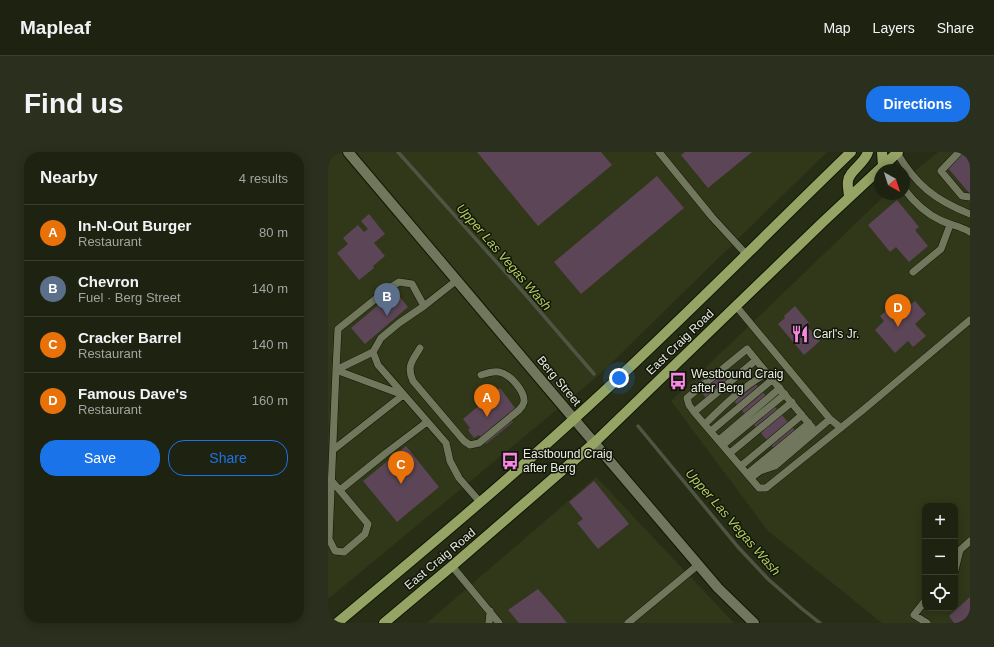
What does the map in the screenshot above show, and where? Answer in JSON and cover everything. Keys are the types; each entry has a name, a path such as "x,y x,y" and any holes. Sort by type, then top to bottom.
{"main road":[{"name":"East Craig Road","path":"337,623 480,502 574,419 637,361 851,152"},
{"path":"849,197 848,180 865,159 868,152"},
{"path":"882,152 885,164"},
{"name":"East Craig Road","path":"888,164 897,153"},
{"name":"East Craig Road","path":"384,623 594,443 849,197 874,177"}],"street":[{"name":"Berg Street","path":"348,152 698,565 718,588 754,623"}],"lane":[{"path":"659,152 712,217 746,254"},
{"path":"960,152 941,171 962,196 970,197"},
{"path":"897,153 905,167 920,185 938,199 970,214"},
{"path":"910,196 928,214 950,225 964,228 970,232"},
{"path":"913,272 941,249 950,225"},
{"path":"336,370 373,352 381,338 457,280"},
{"path":"331,480 368,524 365,534 344,552 335,551 329,539 332,450 338,329 399,282 412,284 424,306"},
{"path":"736,306 830,419 841,428"},
{"path":"812,427 747,349 687,398 689,405 694,412 759,488 766,488 784,475 970,320"},
{"path":"420,348 409,370 412,381 464,441 470,445 479,443 519,410 523,406 524,401 522,392 509,376 501,372 492,371 481,375"},
{"path":"373,352 378,365 446,443 450,461 459,478 480,502"},
{"path":"694,412 756,360"},
{"path":"336,370 403,395"},
{"path":"705,424 720,409 766,372"},
{"path":"711,431 773,379"},
{"path":"721,442 783,391"},
{"path":"332,450 403,395"},
{"path":"730,453 792,402"},
{"path":"741,466 802,415"},
{"path":"749,476 812,427 830,419"},
{"path":"340,490 428,422"},
{"path":"749,476 774,466 812,427"},
{"path":"958,558 960,550 970,541"},
{"path":"628,623 698,565"},
{"path":"452,566 499,623"},
{"path":"922,605 914,615 927,623"},
{"path":"489,623 490,612"}],"shaded area":[{"path":"328,152 827,152 600,374 328,599"},
{"path":"938,152 970,152 970,623 882,623 768,531 671,401 880,200 910,200 910,175"},
{"path":"596,477 734,623 427,623"}],"building":[{"path":"477,152 601,152 612,165 538,226"},
{"path":"685,152 752,152 708,188 681,155"},
{"path":"965,152 970,152 970,194 947,167"},
{"path":"657,176 684,208 581,294 554,262"},
{"path":"897,200 919,227 915,230 928,246 909,262 896,247 890,252 868,225"},
{"path":"369,214 385,234 374,243 385,256 373,266 374,268 359,280 337,253 348,244 343,238 358,225 364,232 368,229 361,221"},
{"path":"395,291 408,307 365,344 351,328"},
{"path":"915,301 926,314 915,324 926,336 913,347 908,341 895,353 875,330 884,321 880,316 895,304 909,306"},
{"name":"Carl's Jr.","path":"795,306 810,324 807,326 820,341 804,355 778,324"},
{"path":"716,368 731,386 710,403 695,385"},
{"path":"755,383 803,440 782,458 734,401"},
{"path":"500,388 515,408 507,415 513,422 486,444 479,435 474,438 468,430 470,428 463,419"},
{"path":"406,446 439,487 397,522 363,481"},
{"path":"594,481 629,524 598,549 577,523 583,519 569,502"},
{"path":"538,589 567,623 519,623 508,610"},
{"path":"970,597 970,623 954,623 949,616 955,611 958,611 958,608"}],"waterway":[{"name":"Upper Las Vegas Wash","path":"398,152 525,294 594,374"},
{"name":"Upper Las Vegas Wash","path":"638,426 738,547 768,579 820,623"}],"place":[{"name":"Chevron","path":"387,316"},
{"name":"Famous Dave's","path":"898,327"},
{"name":"Carl's Jr.","path":"800,334"},
{"name":"Westbound Craig after Berg","path":"678,381"},
{"name":"In-N-Out Burger","path":"487,417"},
{"name":"Eastbound Craig after Berg","path":"510,461"},
{"name":"Cracker Barrel","path":"401,484"}]}
